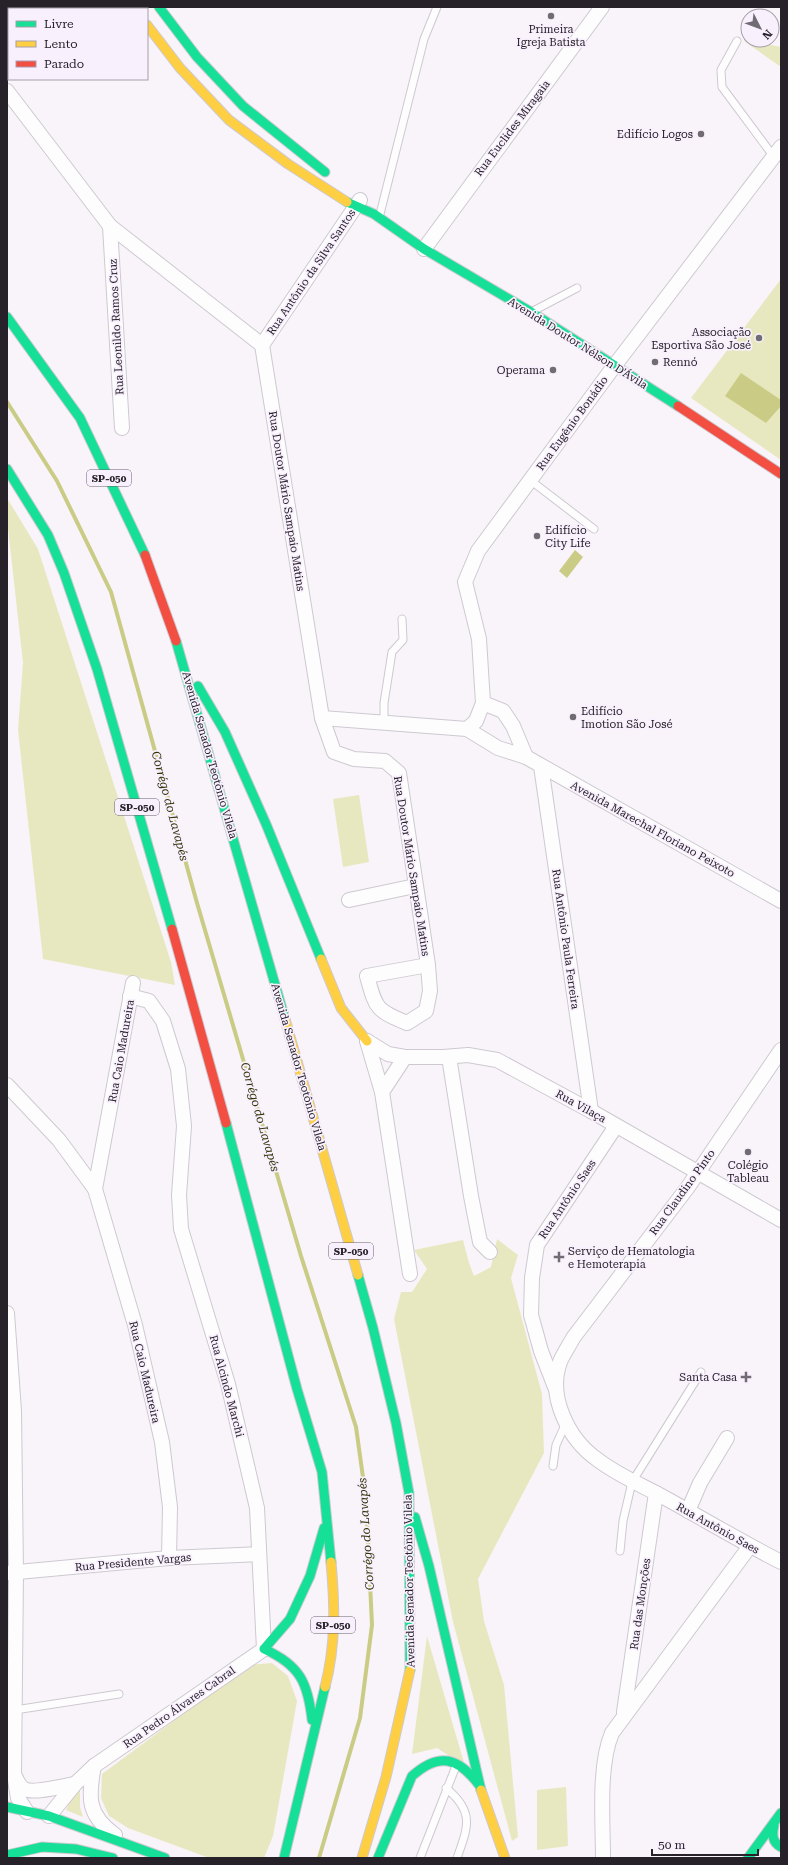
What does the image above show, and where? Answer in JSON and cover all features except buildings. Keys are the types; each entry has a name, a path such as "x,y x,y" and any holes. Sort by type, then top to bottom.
{"main road":[{"path":"159,7 197,57 243,106 330,176"},
{"name":"Avenida Doutor Nélson D'Ávila","path":"148,26 180,68 229,120 288,164 358,200 376,216 424,249 531,312 615,365 781,474"},
{"name":"Avenida Senador Teotônio Vilela","path":"7,316 80,418 145,554 181,655 373,1328 396,1423 409,1493 410,1671 386,1776 362,1858"},
{"name":"SP-050","path":"7,469 48,535 64,573 97,669 162,893 236,1158 297,1388 322,1472 335,1602 332,1659 284,1858"},
{"path":"181,655 225,732 266,824 341,1008 367,1041"},
{"path":"409,1493 430,1566 479,1785 505,1858"},
{"path":"314,1731 309,1694 297,1672 283,1658 264,1649 290,1619 310,1576 327,1517"},
{"path":"378,1858 412,1776 431,1760 440,1758 457,1764 472,1775 479,1785"},
{"path":"7,1807 49,1816 125,1842 165,1858"},
{"path":"748,1858 774,1825 781,1813"},
{"path":"774,1825 772,1838 777,1845 781,1847"},
{"path":"8,1857 42,1846 76,1849 112,1858"}],"street":[{"name":"Rua Euclides Miragaia","path":"424,249 456,203 602,7"},
{"path":"7,91 110,226 262,345"},
{"name":"Rua Eugênio Bonádio","path":"467,729 476,721 483,703 479,639 465,582 478,551 615,365 779,156"},
{"name":"Rua Antônio da Silva Santos","path":"262,345 358,200"},
{"name":"Rua Leonildo Ramos Cruz","path":"110,226 122,428"},
{"name":"Rua Doutor Mário Sampaio Matins","path":"262,345 322,718 334,752 354,759 385,761 399,773 428,965 430,991 426,1011 407,1023 386,1015 374,1003 367,976 428,965"},
{"path":"483,703 503,711 513,726 526,757"},
{"name":"Avenida Marechal Floriano Peixoto","path":"322,718 467,729 498,748 526,757 781,901"},
{"name":"Rua Antônio Paula Ferreira","path":"541,766 591,1111"},
{"path":"349,900 415,886"},
{"name":"Rua Alcindo Marchi","path":"132,989 149,1001 163,1021 178,1069 184,1126 179,1195 181,1229 228,1384 246,1455 257,1508 264,1649"},
{"name":"Rua Caio Madureira","path":"95,1189 132,989"},
{"path":"367,1041 382,1092 410,1274"},
{"name":"Rua Vilaça","path":"367,1041 388,1054 405,1057 449,1057 468,1055 497,1060 591,1111 781,1220"},
{"name":"Rua Claudino Pinto","path":"656,1493 632,1482 597,1460 572,1434 559,1406 557,1377 560,1362 573,1338 698,1172 781,1050"},
{"path":"382,1092 405,1057"},
{"path":"449,1057 470,1196 480,1242 490,1252"},
{"name":"Rua Caio Madureira","path":"7,1085 59,1140 95,1189 135,1325 162,1442 170,1507 169,1558"},
{"name":"Rua Antônio Saes","path":"557,1393 541,1351 531,1315 532,1278 537,1245 616,1126"},
{"path":"7,1313 14,1411 11,1573 15,1710 14,1774 18,1798 27,1812"},
{"path":"688,1511 700,1483 727,1438"},
{"name":"Rua Antônio Saes","path":"656,1493 781,1562"},
{"name":"Rua das Monções","path":"624,1715 656,1493"},
{"name":"Rua das Monções","path":"603,1858 604,1764 606,1746 612,1733 750,1546"},
{"name":"Rua Presidente Vargas","path":"11,1573 169,1558 259,1554"},
{"name":"Rua Pedro Álvares Cabral","path":"49,1816 75,1784 94,1766 264,1649"},
{"path":"94,1766 90,1788 91,1805 102,1825 125,1842"},
{"path":"14,1774 20,1785 25,1790 75,1784"},
{"path":"7,1787 14,1774"}],"lane":[{"path":"376,216 424,39 437,7"},
{"path":"737,41 721,70 722,87 779,156"},
{"path":"531,312 577,288"},
{"path":"530,480 594,529"},
{"path":"384,722 384,703 392,652 403,640 402,619"},
{"path":"620,1551 623,1521 632,1482 701,1372"},
{"path":"553,1466 556,1445 566,1423"},
{"path":"15,1710 119,1694"},
{"path":"420,1858 446,1788 457,1764"},
{"path":"446,1788 458,1798 467,1816 466,1832 457,1858"}],"shaded area":[{"path":"781,47 781,67 754,48"},
{"name":"Associação Esportiva São José","path":"781,279 781,460 691,398"},
{"path":"741,373 781,400 781,406 766,423 725,396"},
{"path":"7,498 38,549 171,962 175,985 43,959 18,730 23,663 7,519"},
{"path":"575,550 583,557 567,578 559,571"},
{"path":"359,795 369,862 343,867 333,799"},
{"path":"497,1239 518,1255 511,1278 542,1394 544,1453 478,1579 484,1621 504,1685 518,1837 512,1841 453,1622 394,1319 401,1292 412,1292 427,1269 414,1250 463,1240 474,1276 491,1267"},
{"path":"427,1636 465,1766 437,1748 412,1754"},
{"path":"272,1663 288,1676 297,1701 273,1836 264,1858 209,1858 128,1828 109,1816 101,1798 102,1774 249,1665"},
{"path":"566,1787 568,1846 537,1850 537,1790"},
{"path":"80,1789 80,1807 83,1817 66,1810 71,1798"}],"waterway":[{"name":"Corrégo do Lavapés","path":"7,402 57,481 111,592 197,903 301,1256 356,1427 366,1499 372,1625 360,1718 319,1858"}],"traffic: fast":[{"path":"159,7 197,57 243,106 325,172"},
{"path":"347,202 374,214 424,249 531,312 678,406"},
{"path":"7,317 80,418 145,555"},
{"path":"7,469 48,535 64,573 97,669 172,929"},
{"path":"176,641 285,1019"},
{"path":"198,686 225,732 266,824 321,959"},
{"path":"226,1123 297,1389 322,1472 331,1562"},
{"path":"358,1275 373,1328 396,1423 409,1493 410,1670"},
{"path":"415,1517 429,1566 481,1790"},
{"path":"312,1720 305,1685 300,1677 286,1662 264,1649 290,1619 310,1576 324,1528"},
{"path":"284,1858 325,1687"},
{"path":"378,1858 412,1776 422,1768 431,1763 448,1761 463,1768 479,1785"},
{"path":"7,1807 49,1816 165,1858"},
{"path":"748,1858 781,1813"},
{"path":"774,1825 773,1838 781,1847"},
{"path":"7,1855 42,1847 76,1849 113,1858"}],"traffic: slow":[{"path":"148,26 180,68 229,120 288,164 347,202"},
{"path":"321,959 341,1008 367,1041"},
{"path":"285,1019 358,1275"},
{"path":"325,1687 329,1671 334,1625 331,1562"},
{"path":"362,1858 386,1777 410,1670"},
{"path":"481,1790 505,1858"}],"traffic: jam":[{"path":"678,406 781,474"},
{"path":"145,555 176,641"},
{"path":"172,929 226,1123"}],"place":[{"name":"Primeira Igreja Batista","path":"551,16"},
{"name":"Edifício Logos","path":"701,134"},
{"name":"Associação Esportiva São José","path":"759,338"},
{"name":"Rennó","path":"655,362"},
{"name":"Operama","path":"553,370"},
{"name":"Edifício City Life","path":"537,536"},
{"name":"Edifício Imotion São José","path":"573,717"},
{"name":"Colégio Tableau","path":"748,1152"},
{"name":"Serviço de Hematologia e Hemoterapia","path":"559,1257"},
{"name":"Santa Casa","path":"746,1377"}]}
